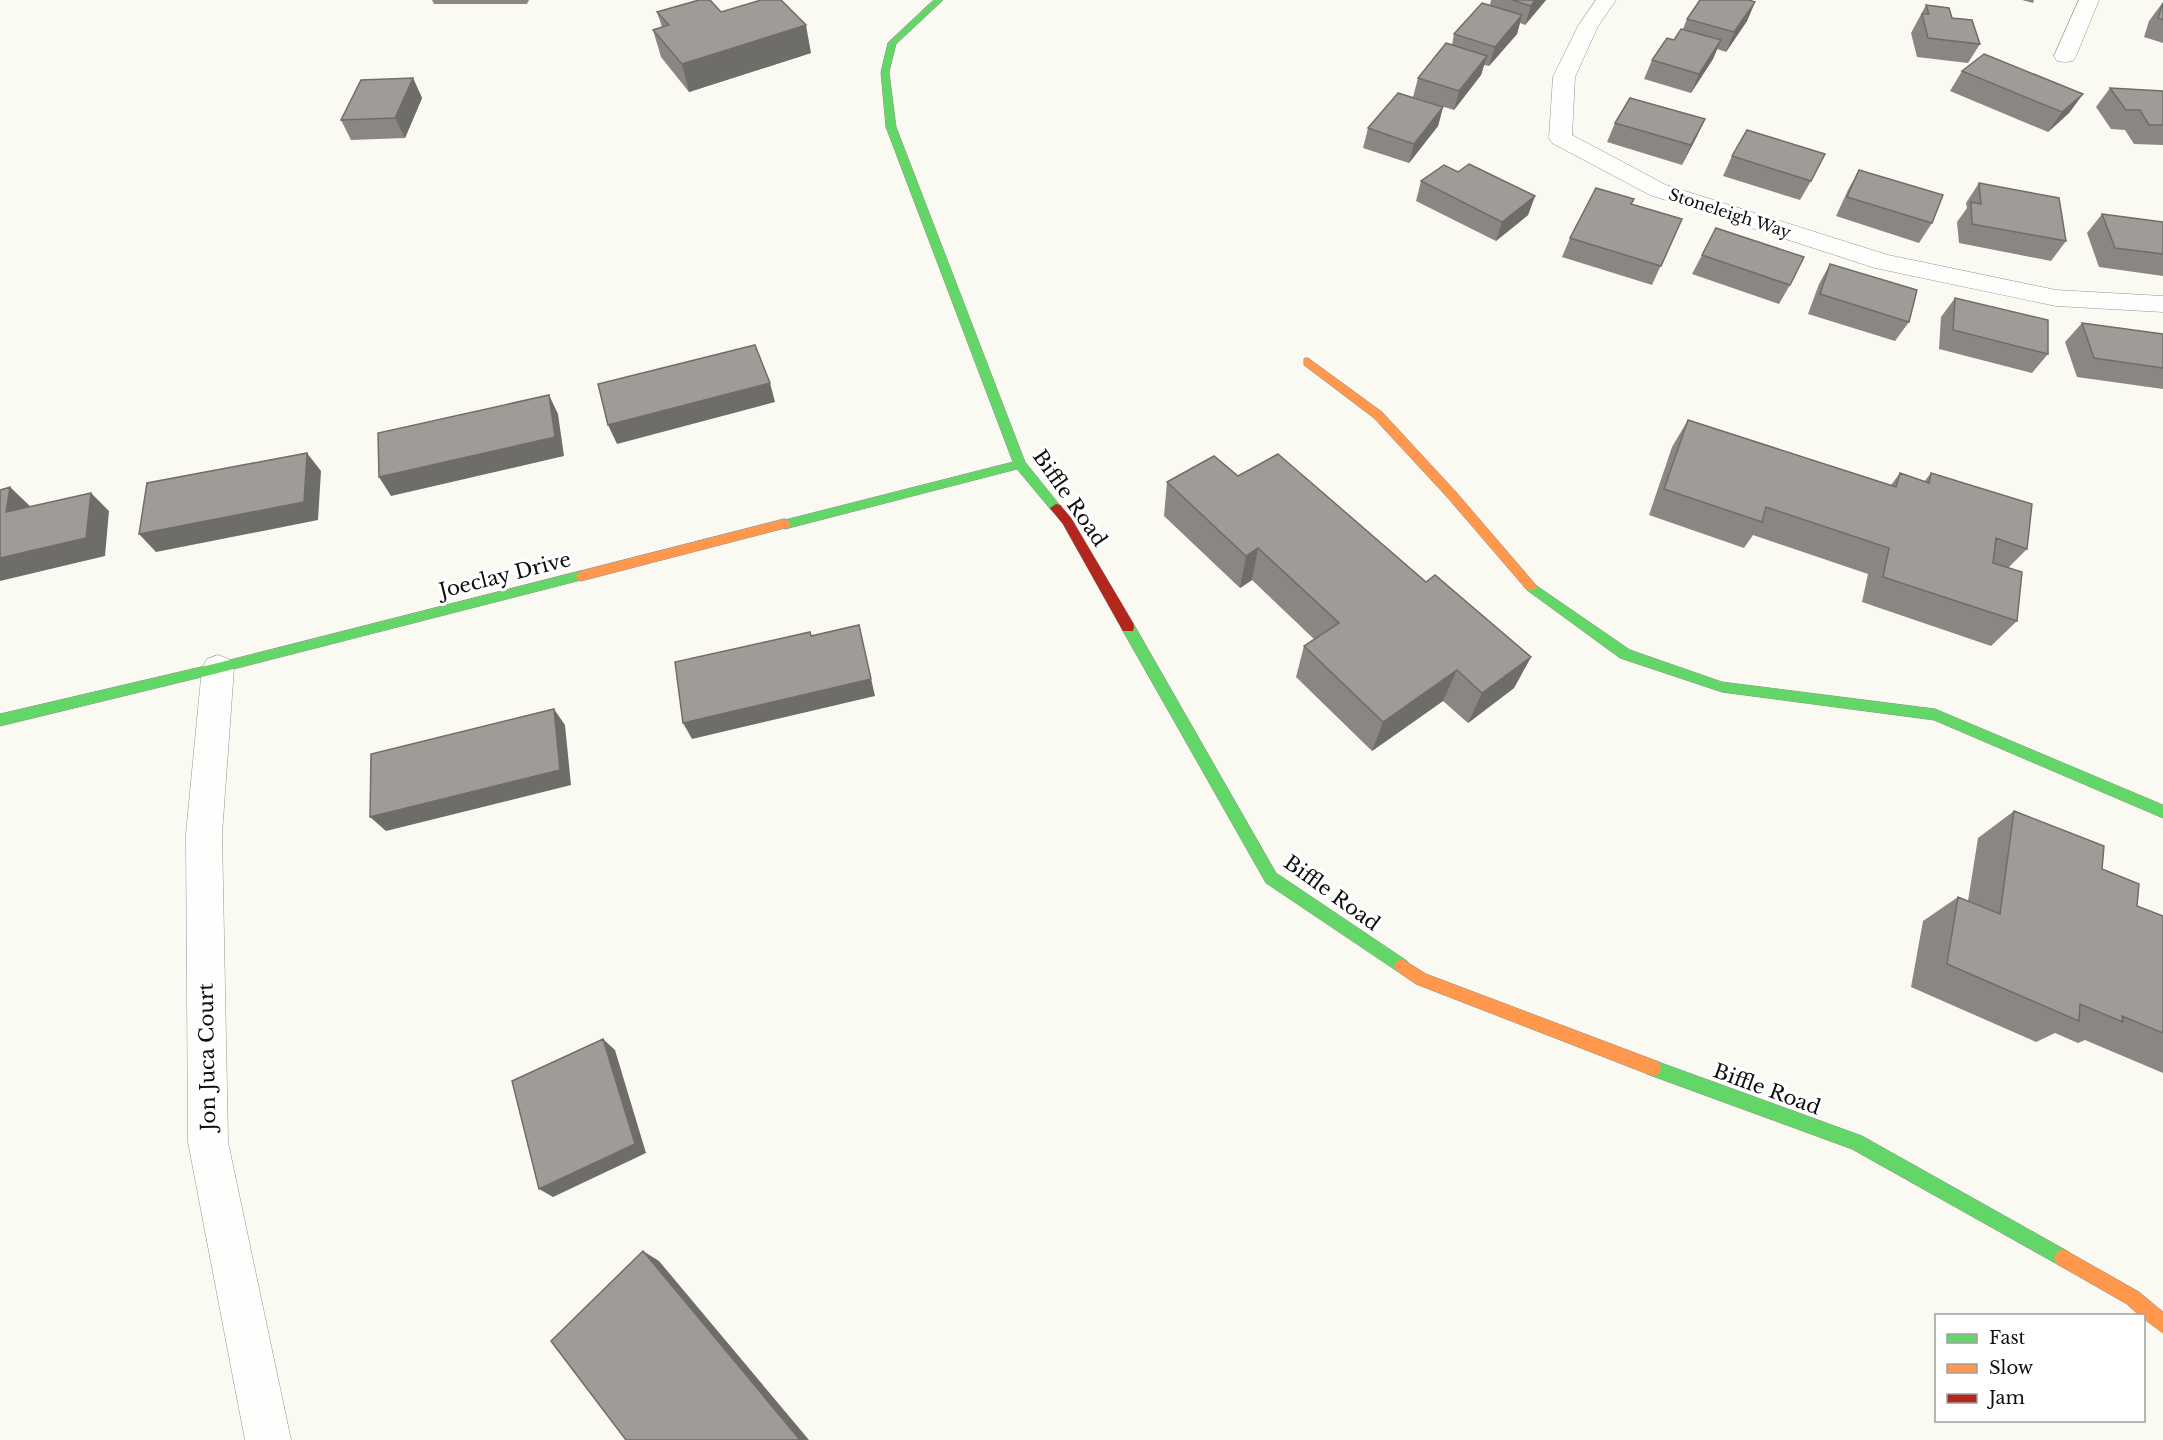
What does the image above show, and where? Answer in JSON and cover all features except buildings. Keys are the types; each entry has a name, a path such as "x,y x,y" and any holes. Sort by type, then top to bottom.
{"street":[{"name":"Biffle Road","path":"939,0 892,43 885,72 891,127 1020,464 1067,521 1271,878 1421,979 1716,1092 1856,1142 2133,1299 2163,1324"},
{"name":"Stoneleigh Way","path":"1606,0 1588,26 1564,77 1560,138 1658,190 1884,262 2056,298 2163,304"},
{"path":"2065,56 2089,0"},
{"path":"1308,362 1378,415 1452,495 1527,584 1625,654 1722,687 1935,715 2163,812"},
{"name":"Joeclay Drive","path":"0,720 218,669 1020,464"},
{"name":"Jon Juca Court","path":"218,669 204,834 208,1142 268,1440"}],"traffic: fast":[{"path":"939,0 892,43 885,72 891,127 1020,464 1056,508"},
{"path":"785,524 1020,464"},
{"path":"0,720 218,668 581,576"},
{"path":"1531,587 1625,654 1722,687 1935,715 2163,812"},
{"path":"1128,627 1271,878 1402,966"},
{"path":"1653,1068 1856,1142 2063,1258"}],"traffic: slow":[{"path":"1308,362 1378,415 1452,495 1531,587"},
{"path":"581,576 785,524"},
{"path":"1402,966 1421,979 1653,1068"},
{"path":"2063,1258 2133,1298 2163,1324"}],"traffic: jam":[{"path":"1056,508 1067,521 1128,627"}]}
